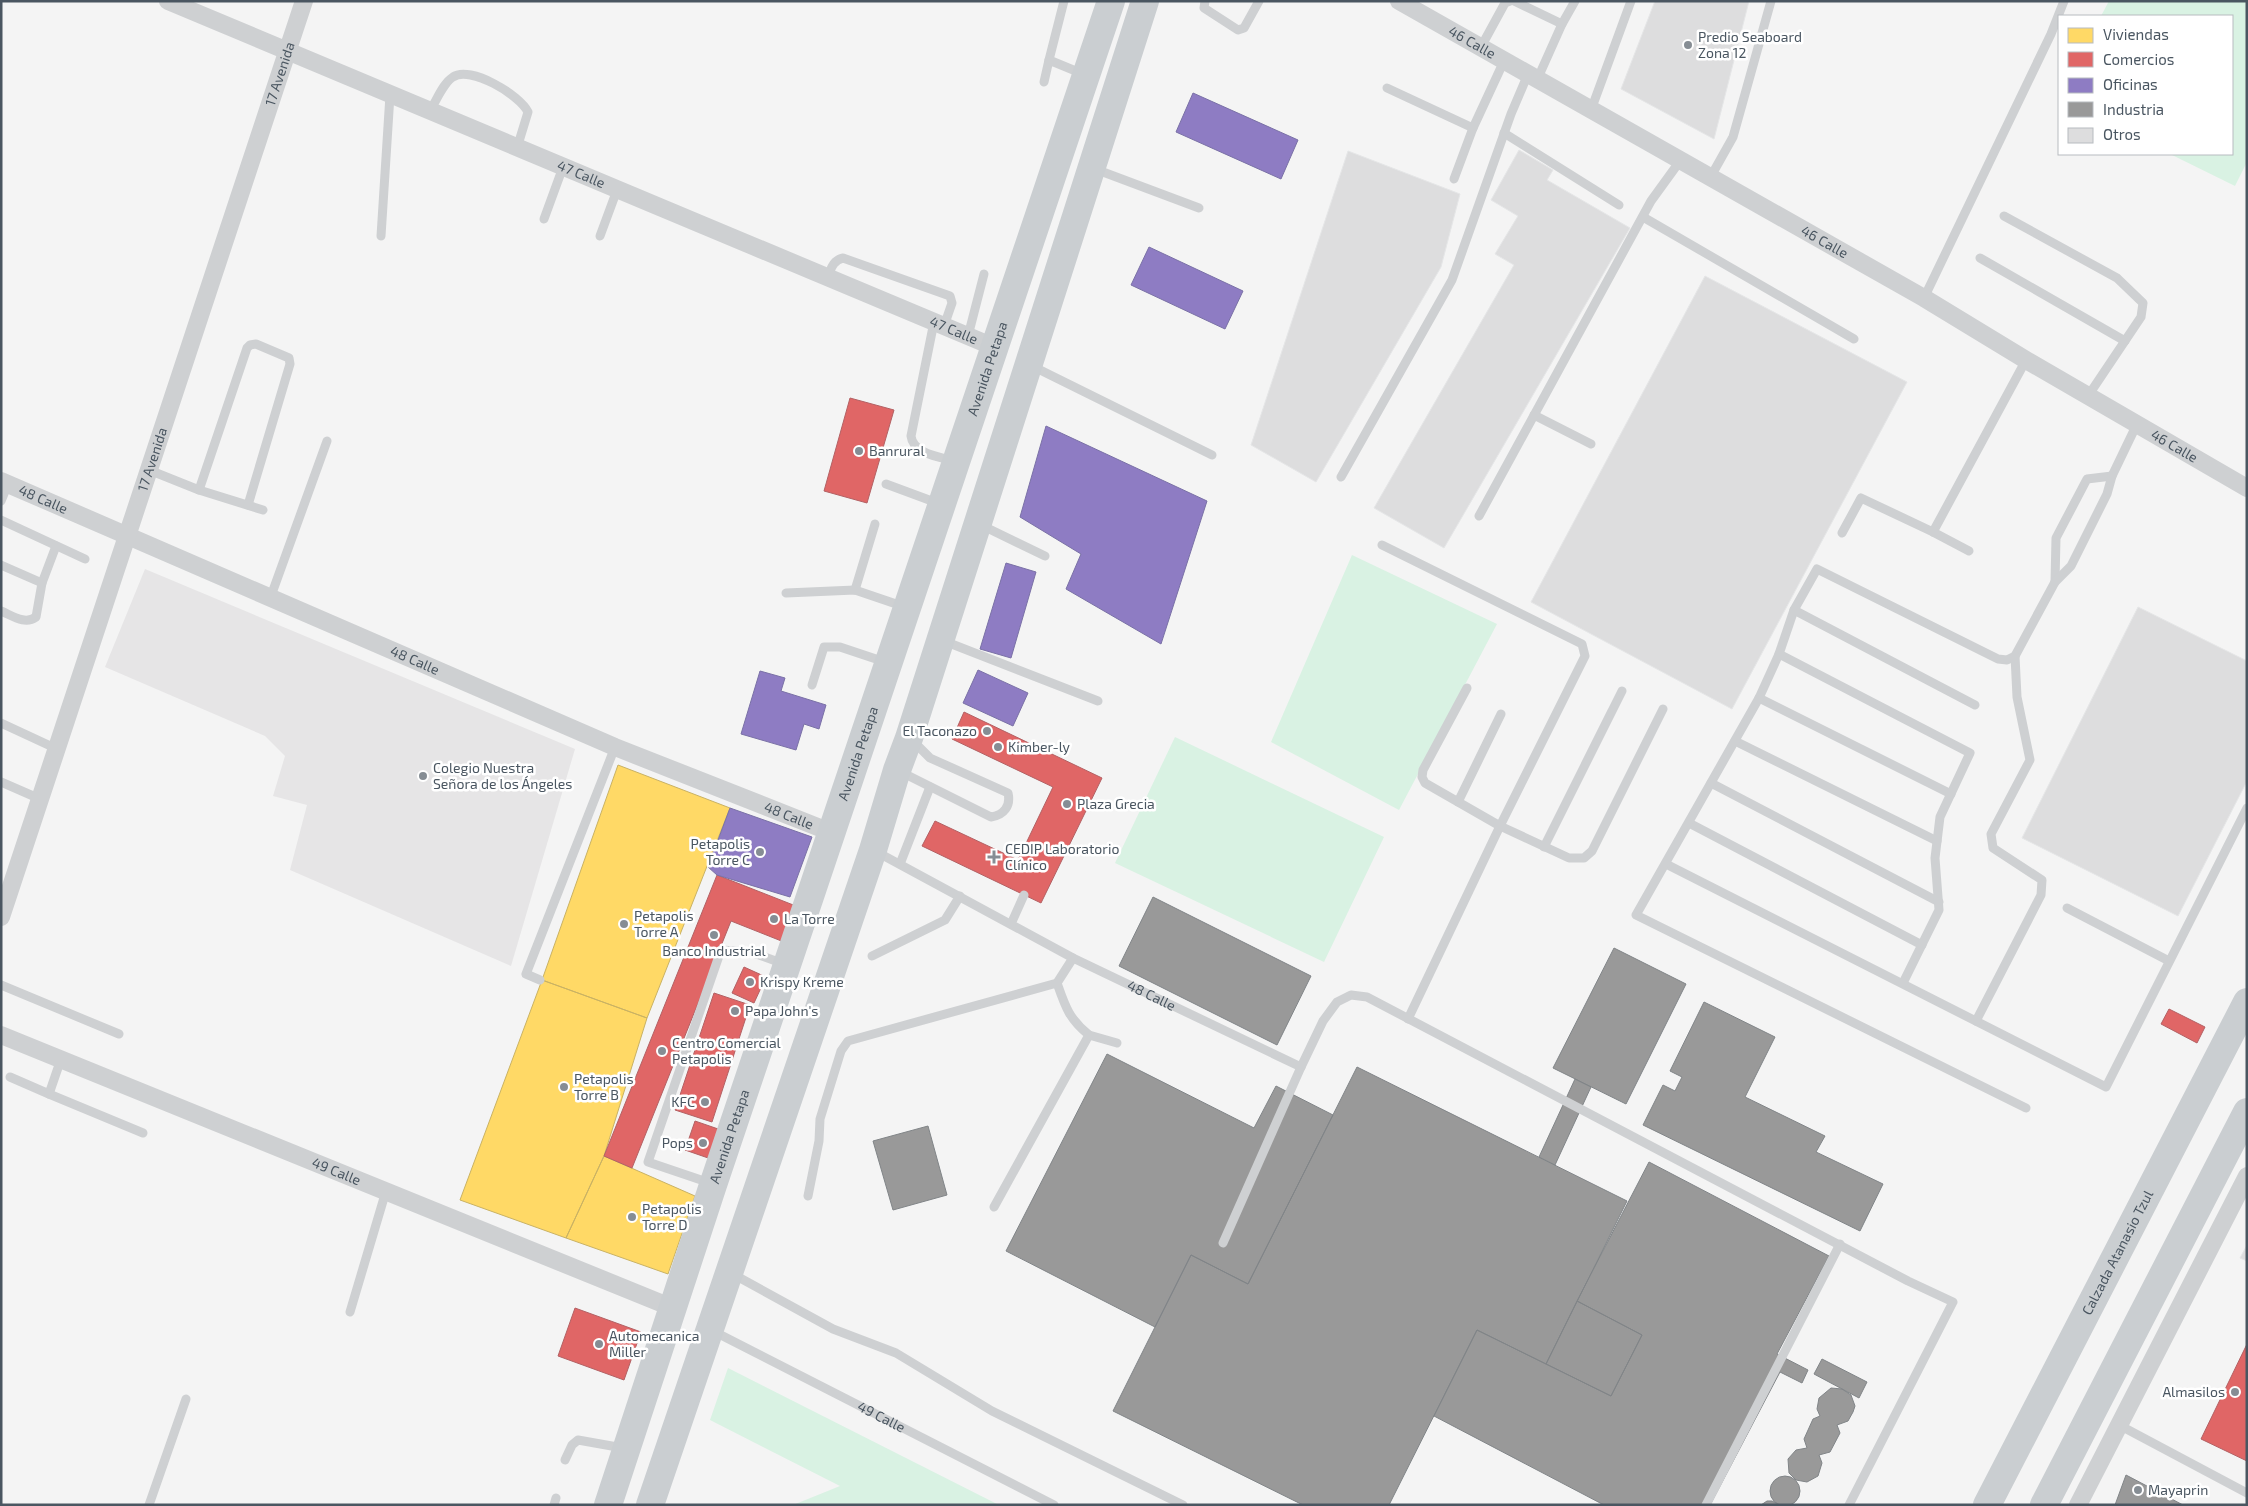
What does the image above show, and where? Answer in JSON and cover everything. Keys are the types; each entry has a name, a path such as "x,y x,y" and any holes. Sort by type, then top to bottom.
{"main road":[{"name":"Avenida Petapa","path":"608,1505 713,1184 736,1102 780,970 833,833 1111,1"},
{"path":"650,1505 873,850 896,770 909,738 979,523 1145,1"},
{"path":"833,833 873,850"},
{"name":"Calzada Atanasio Tzul","path":"1988,1505 2247,1002"},
{"path":"2044,1505 2247,1112"}],"street":[{"name":"47 Calle","path":"168,1 288,53 994,347"},
{"name":"17 Avenida","path":"1,917 304,1"},
{"name":"46 Calle","path":"1400,1 1924,298 2026,360 2247,488"},
{"name":"48 Calle","path":"5,482 615,746 833,833"},
{"name":"49 Calle","path":"1,1035 673,1308"},
{"path":"2078,1505 2247,1176"}],"lane":[{"path":"1044,82 1064,1"},
{"path":"1205,1 1204,8 1238,30 1244,28 1255,2"},
{"path":"1481,48 1505,4 1510,1"},
{"path":"1514,1 1562,24"},
{"path":"1341,478 1452,280 1504,133 1574,1"},
{"path":"1591,110 1631,1"},
{"path":"1710,178 1733,137 1771,1"},
{"path":"1924,298 2046,43 2064,1"},
{"path":"1049,60 1086,76"},
{"path":"1454,179 1504,61"},
{"path":"429,112 451,77 460,73 475,76 510,92 524,104 528,112 516,148"},
{"path":"1387,88 1474,128"},
{"path":"381,236 390,95"},
{"path":"1504,133 1619,206"},
{"path":"1479,516 1651,201 1680,160"},
{"path":"544,219 563,167"},
{"path":"1092,168 1200,208"},
{"path":"600,236 617,190"},
{"path":"2004,216 2117,278 2143,303 2142,317 2088,396"},
{"path":"1643,217 1854,339"},
{"path":"827,278 833,265 843,258 950,296 952,303 939,324 911,436 912,442 916,447 956,462"},
{"path":"1980,258 2124,341"},
{"path":"968,336 984,274"},
{"path":"199,490 247,348 250,345 256,344 289,358 290,364 248,505"},
{"path":"1933,532 2026,360"},
{"path":"1030,365 1212,454"},
{"path":"1534,415 1591,444"},
{"path":"1976,1021 2041,895 2042,880 1993,848 1991,834 2030,760 2017,697 2015,656 2056,582 2071,566 2107,494 2112,476 2137,424"},
{"path":"271,596 327,441"},
{"path":"149,470 199,490 263,510"},
{"path":"2056,582 2056,538 2060,529 2087,479 2112,476"},
{"path":"1,501 5,482"},
{"path":"886,484 942,505"},
{"path":"1842,533 1861,498 1969,551"},
{"path":"1,520 85,559"},
{"path":"979,523 1044,556"},
{"path":"855,590 875,524"},
{"path":"1382,545 1582,644 1586,656 1500,826 1408,1019"},
{"path":"1,611 26,621 36,617 42,583 56,546"},
{"path":"1,565 42,583"},
{"path":"2015,656 2007,660 1998,658 1817,569 1794,610 1779,654 1759,698 1636,915 2026,1108"},
{"path":"786,593 855,590 908,607"},
{"path":"1794,610 1976,705"},
{"path":"941,640 1098,701"},
{"path":"812,686 824,647 840,646 889,664"},
{"path":"1779,654 1970,753 1940,817 1934,858 1940,910 1903,983"},
{"path":"1467,688 1423,770 1422,777 1425,783 1500,826 1569,858 1577,859 1584,858 1592,851 1663,710"},
{"path":"1544,847 1622,691"},
{"path":"1759,698 1951,794"},
{"path":"1458,802 1501,714"},
{"path":"1,723 57,748"},
{"path":"896,770 992,817 1000,816 1004,812 1009,798 1008,793 1003,789 930,758 909,738"},
{"path":"1735,741 1937,841"},
{"path":"540,980 526,974 615,746"},
{"path":"1,782 40,799"},
{"path":"1711,783 1939,902"},
{"path":"900,864 930,788"},
{"path":"1666,864 2106,1087 2247,808"},
{"path":"1688,823 1922,945"},
{"name":"48 Calle","path":"873,850 1073,958 1301,1067"},
{"path":"1011,924 1024,895"},
{"path":"872,956 945,920 960,896"},
{"path":"2067,908 2169,961"},
{"path":"713,1184 648,1162 721,950 751,952 780,970"},
{"path":"808,1196 819,1141 820,1119 841,1051 848,1040 1057,983 1073,958"},
{"path":"1057,983 1065,1006 1075,1024 1089,1035 1117,1043"},
{"path":"1,985 119,1034"},
{"path":"1223,1244 1323,1021 1337,1002 1351,995 1367,997 1908,1281 1953,1302 1849,1505"},
{"path":"994,1207 1089,1035"},
{"path":"49,1094 60,1059"},
{"path":"10,1077 143,1133"},
{"path":"350,1312 386,1191"},
{"path":"1706,1505 1840,1244"},
{"path":"728,1272 833,1329 896,1353 992,1411 1183,1505"},
{"name":"49 Calle","path":"709,1329 1054,1505"},
{"path":"148,1505 186,1399"},
{"path":"2119,1425 2247,1493"},
{"path":"565,1460 572,1445 578,1440 626,1449"}],"shaded area":[{"name":"Colegio Nuestra Señora de los Ángeles","path":"145,569 575,749 511,966 290,870 307,805 273,796 285,756 265,736 105,667"}],"green space":[{"path":"2109,1 2247,1 2247,162 2235,186 2172,155 2233,155 2233,15 2102,15"},
{"path":"1352,555 1497,624 1399,810 1271,742"},
{"path":"1175,737 1384,837 1324,962 1115,863"},
{"path":"728,1368 999,1505 793,1505 840,1486 710,1420"}],"building: Viviendas":[{"name":"Petapolis Torre A","path":"618,765 730,808 647,1018 542,980"},
{"name":"Petapolis Torre B","path":"542,980 647,1018 604,1156 566,1238 460,1200"},
{"name":"Petapolis Torre D","path":"604,1156 695,1196 668,1274 566,1238"}],"building: Comercios":[{"name":"Banrural","path":"850,398 894,410 867,503 824,491"},
{"name":"Plaza Grecia","path":"964,712 1102,778 1041,903 922,846 935,821 1018,860 1053,787 952,739"},
{"name":"Centro Comercial Petapolis","path":"717,875 806,910 794,946 731,921 632,1168 604,1156"},
{"path":"744,967 766,977 754,1003 732,993"},
{"path":"714,993 750,1005 712,1122 675,1110"},
{"path":"2169,1009 2205,1027 2197,1043 2161,1024"},
{"path":"695,1121 724,1131 714,1160 685,1150"},
{"name":"Automecanica Miller","path":"575,1308 641,1332 624,1380 558,1356"},
{"name":"Almasilos","path":"2247,1344 2247,1461 2201,1439"}],"building: Oficinas":[{"path":"1193,93 1298,140 1281,179 1176,132"},
{"path":"1149,247 1243,291 1225,329 1131,285"},
{"path":"1046,426 1207,501 1161,644 1066,589 1081,554 1020,517"},
{"path":"1006,563 1036,572 1011,658 980,649"},
{"path":"978,670 1028,693 1013,726 963,703"},
{"path":"760,671 785,678 781,691 826,705 819,729 804,724 796,750 741,734"},
{"name":"Petapolis Torre C","path":"730,808 812,837 790,897 717,875 708,867"}],"building: Industria":[{"path":"1153,897 1311,976 1277,1045 1119,966"},
{"path":"1614,948 1686,984 1626,1104 1553,1068"},
{"path":"1704,1002 1775,1037 1745,1097 1825,1136 1816,1152 1883,1184 1860,1231 1643,1125 1663,1085 1675,1091 1682,1077 1670,1071"},
{"path":"1107,1054 1254,1128 1276,1086 1333,1115 1248,1284 1191,1255 1155,1327 1006,1251"},
{"path":"1357,1067 1627,1201 1546,1364 1477,1330 1389,1505 1303,1505 1113,1411 1191,1255 1248,1284"},
{"path":"1575,1079 1591,1087 1555,1165 1539,1157"},
{"path":"928,1126 947,1195 893,1210 873,1141"},
{"path":"1649,1162 1829,1256 1777,1354 1808,1370 1802,1383 1780,1372 1710,1505 1604,1505 1434,1416 1477,1330 1611,1396 1642,1335 1577,1301"},
{"path":"1577,1301 1642,1335 1611,1396 1546,1364"},
{"path":"1822,1359 1867,1382 1859,1398 1814,1374"},
{"path":"1831,1388 1842,1389 1851,1395 1855,1406 1853,1412 1848,1421 1837,1425 1840,1433 1830,1452 1819,1455 1822,1463 1818,1476 1807,1482 1796,1480 1789,1473 1788,1459 1796,1450 1807,1448 1804,1439 1813,1419 1820,1416 1817,1409 1819,1398"},
{"name":"Mayaprin","path":"2126,1475 2183,1505 2115,1505"},
{"path":"1785,1476 1791,1477 1799,1485 1799,1497 1791,1505 1785,1506 1779,1505 1771,1497 1770,1491 1771,1485 1779,1477"},
{"path":"1767,1501 1772,1501 1780,1505 1761,1505"}],"building: Otros":[{"name":"Predio Seaboard Zona 12","path":"1655,1 1749,1 1714,139 1621,89"},
{"path":"1519,150 1553,170 1547,180 1630,228 1444,548 1374,508 1514,265 1495,254 1518,216 1491,200"},
{"path":"1348,151 1460,194 1441,267 1316,482 1251,445"},
{"path":"1705,276 1907,382 1732,709 1531,602"},
{"path":"2138,607 2247,661 2247,781 2178,916 2022,838"},
{"path":"2247,1245 2247,1261 2240,1258"}],"place":[{"name":"Predio Seaboard Zona 12","path":"1688,45"},
{"name":"Banrural","path":"859,451"},
{"name":"El Taconazo","path":"987,731"},
{"name":"Kimber-ly","path":"998,747"},
{"name":"Colegio Nuestra Señora de los Ángeles","path":"423,776"},
{"name":"Plaza Grecia","path":"1067,804"},
{"name":"Petapolis Torre C","path":"760,852"},
{"name":"CEDIP Laboratorio Clínico","path":"994,857"},
{"name":"La Torre","path":"774,919"},
{"name":"Petapolis Torre A","path":"624,924"},
{"name":"Banco Industrial","path":"714,935"},
{"name":"Krispy Kreme","path":"750,982"},
{"name":"Papa John's","path":"735,1011"},
{"name":"Centro Comercial Petapolis","path":"662,1051"},
{"name":"Petapolis Torre B","path":"564,1087"},
{"name":"KFC","path":"705,1102"},
{"name":"Pops","path":"703,1143"},
{"name":"Petapolis Torre D","path":"632,1217"},
{"name":"Automecanica Miller","path":"599,1344"},
{"name":"Almasilos","path":"2235,1392"},
{"name":"Mayaprin","path":"2138,1490"}]}
